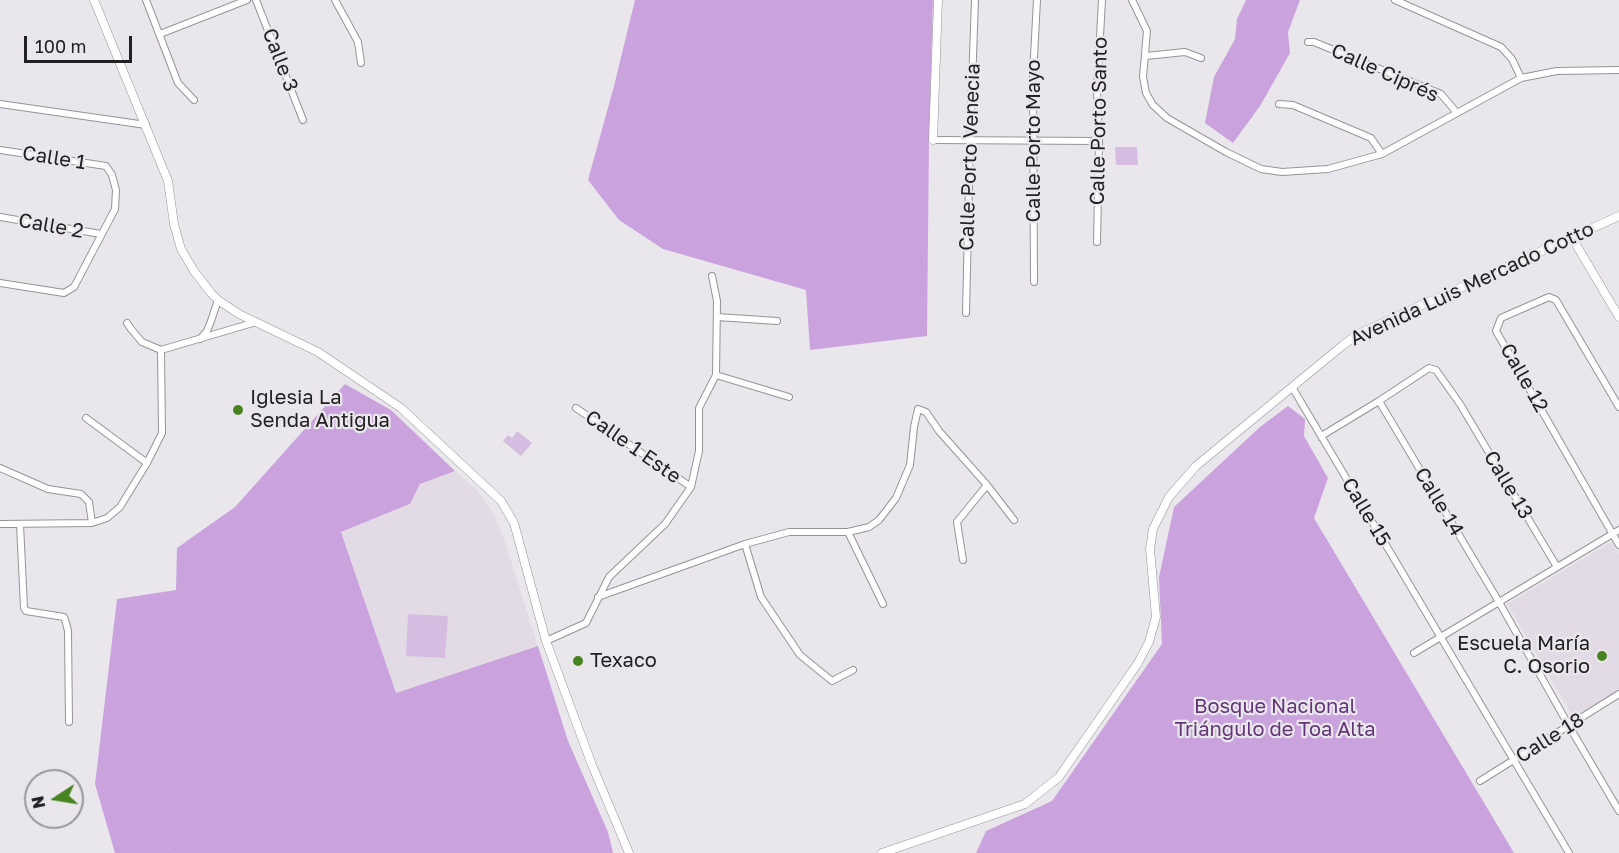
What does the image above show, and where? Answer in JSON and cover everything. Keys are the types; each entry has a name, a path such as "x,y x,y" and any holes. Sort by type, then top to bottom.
{"street":[{"path":"94,0 168,181 174,224 181,249 211,293 239,314 318,351 401,408 501,501 514,523 546,641 592,765 629,853"},
{"path":"146,0 178,82 194,100"},
{"path":"160,34 247,0"},
{"name":"Calle 3","path":"256,0 303,120"},
{"path":"335,0 358,42 361,63"},
{"path":"938,0 933,140 1099,141"},
{"name":"Calle Porto Venecia","path":"966,313 975,0"},
{"name":"Calle Porto Mayo","path":"1034,282 1033,76 1037,0"},
{"name":"Calle Porto Santo","path":"1096,242 1099,141 1097,90 1101,0"},
{"path":"1132,0 1147,31 1143,77 1146,93 1153,105 1167,118 1261,169 1282,172 1328,169 1382,154 1521,78 1557,70 1619,70"},
{"path":"1395,0 1501,47 1512,59 1521,78"},
{"name":"Calle Ciprés","path":"1308,42 1314,42 1441,94 1457,113"},
{"path":"1146,56 1185,52 1201,58"},
{"path":"0,104 146,125"},
{"path":"1280,104 1293,105 1371,138 1382,154"},
{"name":"Calle 1","path":"0,150 106,166 112,174 116,190 115,209 101,234"},
{"name":"Avenida Luis Mercado Cotto","path":"882,853 1025,804 1059,777 1138,663 1149,642 1156,617 1150,549 1153,529 1169,498 1196,466 1358,334 1619,216"},
{"name":"Calle 2","path":"0,217 101,234"},
{"path":"0,283 64,293 75,287 101,234"},
{"path":"1571,237 1619,317"},
{"path":"546,641 585,623 609,577 665,524 691,488 699,452 699,408 716,375 717,301 712,276"},
{"name":"Calle 12","path":"1616,532 1496,331 1501,318 1550,297 1556,300 1619,406"},
{"path":"200,339 207,331 218,300"},
{"path":"717,317 777,321"},
{"path":"127,323 142,342 161,350 256,322"},
{"path":"0,524 92,523 107,518 120,507 162,433 161,350"},
{"name":"Calle 13","path":"1379,401 1429,368 1437,370 1460,404 1557,567"},
{"path":"716,375 789,397"},
{"name":"Calle 15","path":"1292,387 1569,853"},
{"path":"1322,438 1323,435 1379,401"},
{"name":"Calle 14","path":"1379,401 1499,602 1619,811"},
{"name":"Calle 1 Este","path":"576,408 691,488"},
{"path":"598,597 745,544 789,532 848,532 868,527 879,520 896,498 910,465 918,409 926,412 939,431 1014,519"},
{"path":"86,418 147,463"},
{"path":"0,468 48,489 81,494 89,502 92,523"},
{"path":"963,560 957,522 987,485"},
{"path":"20,524 24,608 26,611 64,618 68,631 69,722"},
{"path":"848,532 883,604"},
{"path":"1414,652 1616,532 1619,545"},
{"path":"745,544 761,597 800,655 832,681 853,670"},
{"name":"Calle 18","path":"1479,781 1619,694"}],"shaded area":[{"path":"1115,147 1137,147 1138,165 1116,165"},
{"path":"517,431 532,443 521,456 503,441 508,435 512,438"},
{"path":"455,471 477,490 494,513 538,646 396,693 341,532 410,505 420,484"},
{"path":"1611,542 1619,555 1619,691 1573,717 1507,604"},
{"path":"408,614 448,616 445,658 406,656"}],"green space":[{"path":"635,0 933,0 927,336 810,350 806,290 663,249 619,220 588,180"},
{"path":"1246,0 1300,0 1288,32 1290,53 1260,106 1233,143 1205,123 1214,77 1235,39 1237,19"},
{"path":"345,384 391,410 455,471 420,484 410,504 341,532 396,693 538,646 568,741 608,832 613,853 115,853 95,784 117,599 176,590 177,548 235,507"},
{"name":"Bosque Nacional Triángulo de Toa Alta","path":"1288,406 1305,419 1304,436 1328,478 1314,518 1514,853 976,853 986,831 1052,801 1162,644 1159,577 1174,507 1260,427"}],"waterway":[{"path":"159,844 176,853"}],"place":[{"name":"Iglesia La Senda Antigua","path":"238,410"},
{"name":"Escuela María C. Osorio","path":"1602,656"},
{"name":"Texaco","path":"578,661"}]}
